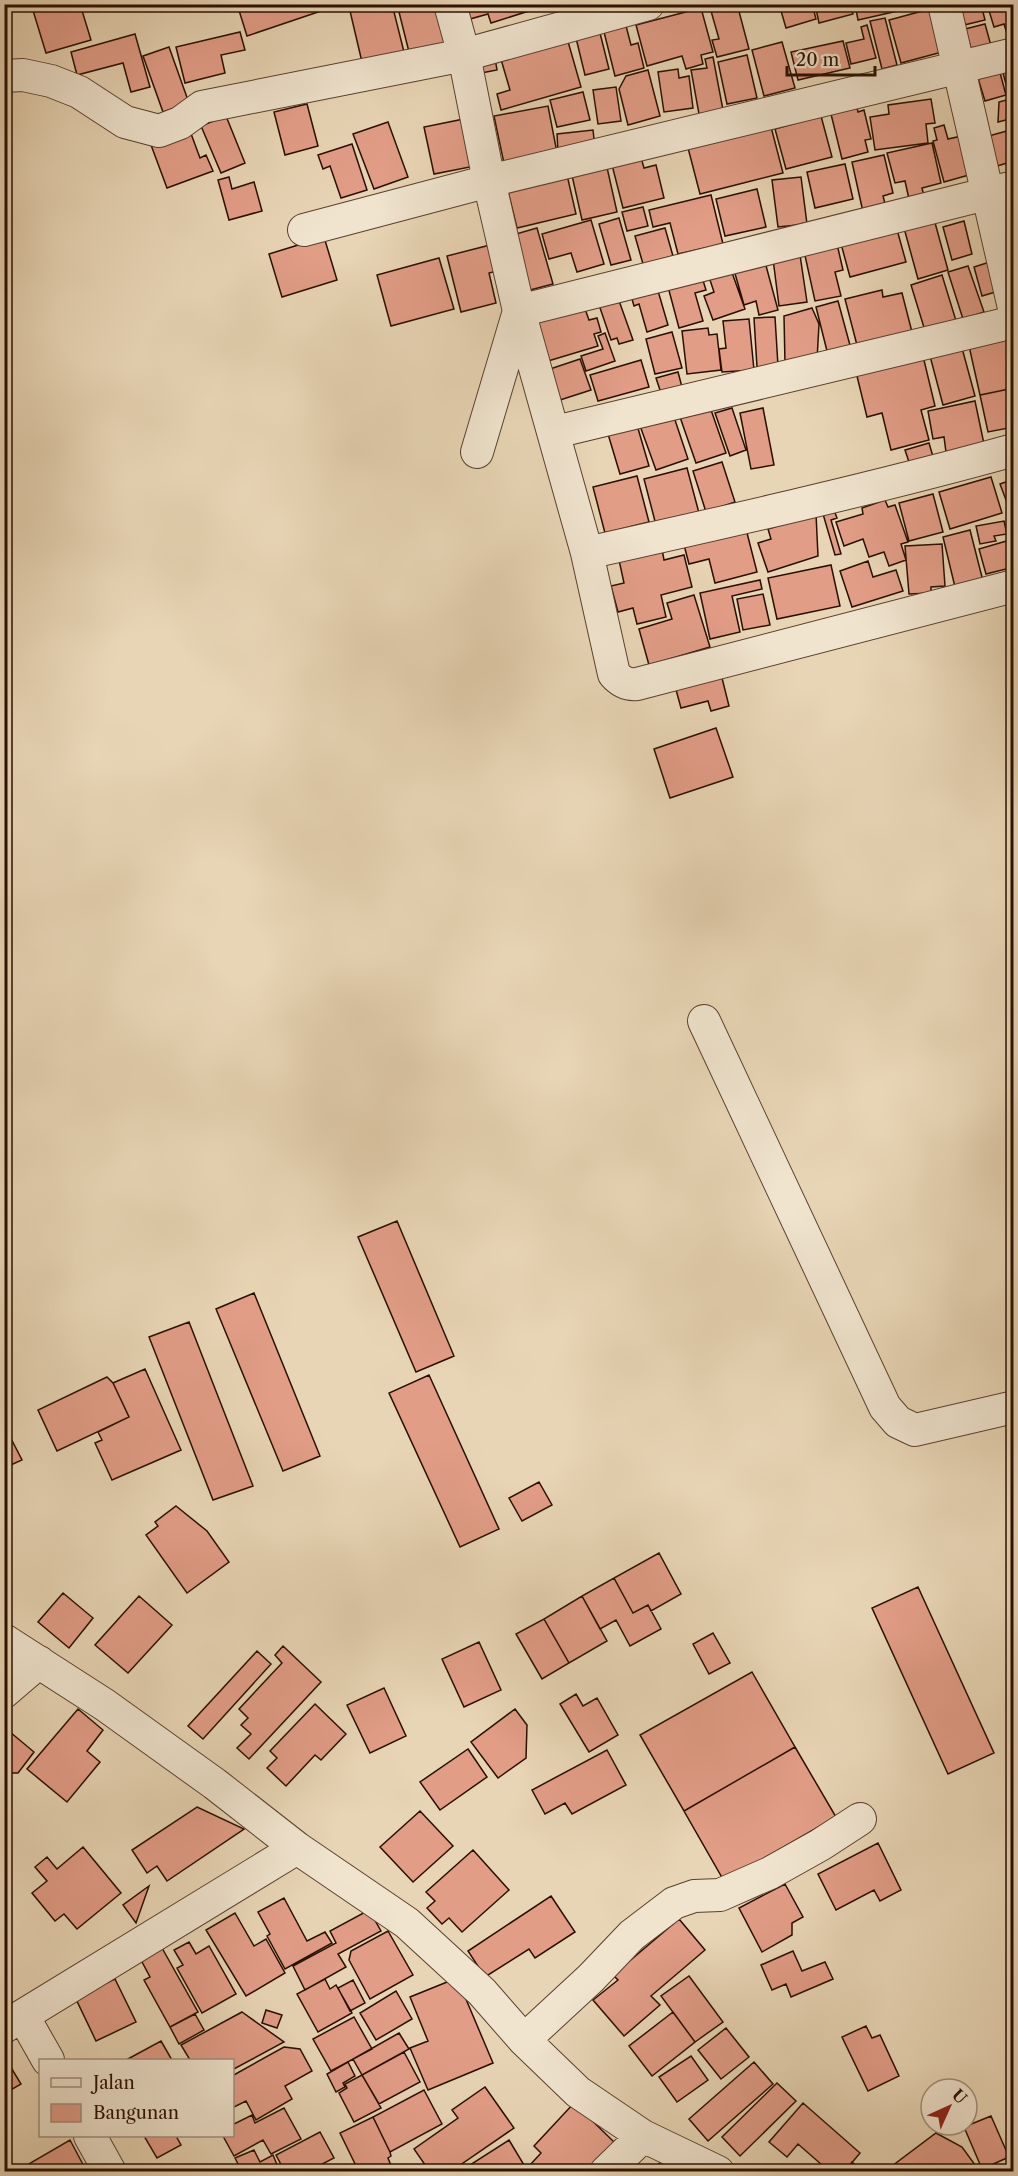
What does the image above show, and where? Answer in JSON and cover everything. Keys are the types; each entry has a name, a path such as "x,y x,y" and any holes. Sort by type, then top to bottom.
{"street":[{"path":"450,4 464,55 489,181 519,311 588,553 614,675 629,685 1014,586"},
{"path":"4,76 23,75 51,81 79,92 125,122 159,131 180,123 202,107 464,55 648,4"},
{"path":"944,4 959,68 1001,190 1014,308"},
{"path":"304,230 489,181 1014,54"},
{"path":"519,311 1001,190"},
{"path":"477,452 519,311"},
{"path":"555,432 1014,322"},
{"path":"588,553 928,474 1014,450"},
{"path":"704,1021 885,1407 898,1422 915,1430 1014,1407"},
{"path":"4,1640 105,1705 197,1771 297,1848 407,1923 482,1992 524,2040 578,2092 643,2136 718,2172"},
{"path":"4,1692 39,1662"},
{"path":"524,2040 591,1978 632,1935 674,1904 694,1896 720,1895 770,1873 860,1819"},
{"path":"46,2059 14,2021 297,1848"},
{"path":"606,2172 643,2136"},
{"path":"91,2137 110,2172"}],"building":[{"path":"31,4 80,4 91,40 46,53"},
{"path":"237,4 322,4 324,10 247,36"},
{"path":"377,4 392,4 404,52 362,62 350,11"},
{"path":"438,4 450,46 410,56 399,12"},
{"path":"466,4 551,4 491,23 488,14 470,19"},
{"path":"737,4 749,49 717,57 712,40 719,39 711,11"},
{"path":"779,4 812,4 816,19 786,28"},
{"path":"815,4 850,4 853,14 819,23"},
{"path":"855,4 910,4 911,8 858,20"},
{"path":"959,4 981,4 985,20 964,25"},
{"path":"987,4 1014,4 1014,38 1009,40 1004,24 994,27"},
{"path":"701,8 713,52 701,55 703,64 686,69 682,56 647,66 636,25"},
{"path":"930,9 942,52 901,63 889,20"},
{"path":"885,18 897,65 882,69 870,21"},
{"path":"625,22 631,45 638,43 644,68 615,76 603,28"},
{"path":"985,24 993,53 974,58 965,29"},
{"path":"867,25 876,58 851,64 846,43 864,39 861,27"},
{"path":"240,32 245,50 221,55 225,73 185,83 176,47"},
{"path":"600,33 609,69 585,75 576,38"},
{"path":"135,34 150,87 131,92 123,63 77,75 71,52"},
{"path":"567,38 581,87 501,110 497,94 510,90 500,56"},
{"path":"843,41 850,68 798,80 791,52"},
{"path":"782,42 795,88 764,96 752,50"},
{"path":"169,47 189,103 163,112 143,56"},
{"path":"747,55 757,98 727,104 718,62"},
{"path":"713,57 723,110 699,114 691,70 707,68 705,59"},
{"path":"495,58 497,70 481,73 479,61"},
{"path":"678,69 679,78 689,76 693,108 664,112 658,72"},
{"path":"999,69 1006,95 985,101 977,75"},
{"path":"648,70 660,116 628,125 619,89 626,76"},
{"path":"1014,70 1014,118 998,122 999,102 1010,99 1003,73"},
{"path":"616,87 621,121 598,124 593,90"},
{"path":"583,92 590,120 557,127 550,100"},
{"path":"931,99 935,123 926,124 928,143 875,150 870,117 889,114 888,105"},
{"path":"856,103 858,112 864,110 871,139 865,140 868,152 842,159 830,110"},
{"path":"307,104 318,146 285,155 274,112"},
{"path":"548,106 558,158 505,168 494,116"},
{"path":"226,116 245,163 221,173 201,126"},
{"path":"821,116 832,157 786,169 775,129"},
{"path":"464,119 475,166 434,174 424,127"},
{"path":"388,122 408,177 374,189 353,134"},
{"path":"770,123 783,173 700,194 687,144"},
{"path":"944,125 948,139 966,135 976,173 944,182 933,141 937,140 934,128"},
{"path":"1014,129 1013,184 1007,163 994,167 985,137"},
{"path":"593,130 595,148 558,151 557,134"},
{"path":"190,131 200,158 206,155 213,171 167,188 151,145"},
{"path":"932,143 941,183 922,188 924,196 909,199 905,181 895,183 887,153"},
{"path":"352,144 367,190 341,198 330,166 323,169 318,155"},
{"path":"640,154 644,168 656,165 664,198 623,208 611,161"},
{"path":"884,155 893,193 883,196 886,207 863,212 852,162"},
{"path":"606,163 617,212 582,220 571,171"},
{"path":"845,164 853,199 815,208 807,172"},
{"path":"567,175 576,214 517,228 506,183"},
{"path":"229,177 232,189 254,182 262,211 229,220 218,180"},
{"path":"801,177 807,224 778,227 772,180"},
{"path":"757,189 766,227 725,236 716,199"},
{"path":"711,195 723,244 678,254 670,223 653,227 649,210"},
{"path":"1014,202 1014,235 1006,204"},
{"path":"643,207 648,226 627,231 622,212"},
{"path":"619,218 631,260 611,265 599,224"},
{"path":"934,219 948,270 918,279 904,228"},
{"path":"591,220 604,264 577,272 571,253 549,259 542,234"},
{"path":"964,221 972,254 952,260 943,227"},
{"path":"896,226 906,262 850,277 840,240"},
{"path":"537,228 553,284 530,290 516,234"},
{"path":"665,228 673,256 643,264 635,236"},
{"path":"324,237 337,280 282,297 269,254"},
{"path":"494,244 501,270 489,273 496,303 461,312 447,256"},
{"path":"837,244 843,270 835,272 841,296 815,301 804,251"},
{"path":"800,255 807,302 779,306 773,259"},
{"path":"439,258 454,309 391,326 377,275"},
{"path":"993,261 1002,290 982,296 974,267"},
{"path":"765,262 778,310 759,315 756,301 744,305 734,270"},
{"path":"968,266 984,312 963,319 948,272"},
{"path":"730,267 745,309 713,320 704,296 714,292 708,274"},
{"path":"701,274 706,290 695,293 703,321 679,328 667,283"},
{"path":"942,275 957,324 926,334 911,285"},
{"path":"656,284 668,325 647,332 639,304 634,306 630,292"},
{"path":"882,290 883,297 902,293 913,336 858,349 845,299"},
{"path":"617,295 633,340 619,344 617,338 611,340 598,302"},
{"path":"838,301 851,349 828,355 816,307"},
{"path":"584,306 589,320 597,318 601,332 594,334 598,346 548,361 536,321"},
{"path":"812,308 819,324 817,360 785,364 784,316"},
{"path":"775,317 778,366 757,367 754,318"},
{"path":"749,319 754,370 722,372 719,349 726,348 723,321"},
{"path":"708,328 709,335 717,334 721,370 687,374 682,331"},
{"path":"672,332 682,368 655,374 646,339"},
{"path":"605,333 615,361 586,371 581,356 603,349 598,336"},
{"path":"1009,338 1014,358 1014,388 980,395 969,346"},
{"path":"962,348 975,396 943,405 930,356"},
{"path":"923,356 935,406 921,410 929,440 891,450 882,413 867,417 856,372"},
{"path":"580,359 591,390 560,400 550,369"},
{"path":"641,360 649,387 598,401 590,375"},
{"path":"678,372 682,387 661,393 656,378"},
{"path":"1014,388 1014,427 988,432 980,395"},
{"path":"975,401 984,444 946,452 944,437 933,439 928,411"},
{"path":"710,407 726,453 696,463 680,417"},
{"path":"732,408 746,450 730,456 715,413"},
{"path":"763,408 774,465 751,469 740,413"},
{"path":"672,411 688,459 656,470 639,423"},
{"path":"637,425 649,466 620,474 608,434"},
{"path":"929,443 934,460 911,468 905,450"},
{"path":"722,462 735,502 706,512 693,471"},
{"path":"687,468 699,513 656,525 644,479"},
{"path":"637,476 649,522 605,533 593,487"},
{"path":"991,477 1002,513 950,529 939,492"},
{"path":"1014,479 1014,507 1009,508 1000,484"},
{"path":"933,494 943,532 909,541 899,503"},
{"path":"885,500 888,507 895,505 908,542 901,544 906,560 889,566 884,552 869,557 863,539 844,546 836,522 863,514 862,508"},
{"path":"834,510 837,518 831,520 841,554 835,555 823,514"},
{"path":"816,514 818,556 768,572 758,543 771,539 768,529"},
{"path":"1004,521 1007,534 994,536 996,541 980,544 976,526"},
{"path":"746,529 757,572 715,583 709,559 689,564 684,545"},
{"path":"970,530 983,581 955,587 943,537"},
{"path":"1010,540 1014,550 1014,567 986,574 979,549"},
{"path":"942,544 945,586 931,587 931,593 909,594 905,546"},
{"path":"662,549 664,560 684,555 692,587 661,595 666,617 637,624 633,608 618,612 611,586 624,583 619,560"},
{"path":"868,561 873,577 896,570 903,591 852,607 840,571"},
{"path":"831,565 840,606 777,619 768,578"},
{"path":"760,580 762,589 732,596 740,632 710,639 700,593"},
{"path":"763,594 770,625 743,630 737,599"},
{"path":"694,595 710,647 649,665 639,629 672,619 667,603"},
{"path":"721,674 729,706 711,711 708,701 681,708 675,686"},
{"path":"716,728 733,777 670,798 654,749"},
{"path":"397,1221 454,1356 416,1372 358,1237"},
{"path":"254,1293 320,1456 283,1471 216,1309"},
{"path":"189,1322 253,1486 213,1500 149,1337"},
{"path":"145,1369 181,1450 112,1480 95,1443 102,1440 98,1432 129,1417 113,1383"},
{"path":"429,1375 499,1529 460,1547 389,1393"},
{"path":"107,1377 113,1383 129,1417 57,1451 38,1410"},
{"path":"4,1425 22,1460 4,1468"},
{"path":"539,1482 552,1505 522,1521 509,1498"},
{"path":"176,1506 207,1531 229,1562 187,1593 146,1535 158,1526 155,1522"},
{"path":"659,1553 681,1594 651,1611 648,1605 633,1613 614,1578"},
{"path":"614,1578 633,1613 648,1605 661,1629 630,1646 616,1620 600,1629 582,1596"},
{"path":"918,1587 994,1753 948,1774 872,1608"},
{"path":"63,1593 93,1618 69,1648 38,1622"},
{"path":"139,1596 172,1625 128,1673 95,1645"},
{"path":"582,1596 607,1641 569,1663 544,1619"},
{"path":"544,1619 569,1663 542,1679 516,1634"},
{"path":"713,1633 730,1663 709,1674 693,1644"},
{"path":"479,1642 501,1690 464,1707 442,1659"},
{"path":"283,1646 321,1682 249,1759 237,1748 251,1734 241,1725 248,1718 239,1709 282,1663 275,1655"},
{"path":"257,1651 271,1664 203,1739 188,1726"},
{"path":"752,1672 795,1747 684,1811 640,1735"},
{"path":"384,1688 406,1736 370,1753 347,1705"},
{"path":"576,1694 583,1706 597,1698 618,1735 589,1752 560,1704"},
{"path":"315,1704 346,1734 321,1760 315,1755 286,1786 267,1768 277,1758 270,1751"},
{"path":"78,1709 103,1730 87,1751 100,1762 67,1802 27,1769"},
{"path":"515,1709 527,1725 526,1758 498,1778 471,1742"},
{"path":"4,1727 34,1752 18,1773 4,1773"},
{"path":"795,1747 836,1817 724,1881 684,1811"},
{"path":"468,1749 487,1777 440,1810 420,1782"},
{"path":"607,1750 626,1785 572,1814 565,1803 545,1814 532,1790"},
{"path":"197,1807 244,1829 167,1881 157,1866 147,1873 132,1850"},
{"path":"420,1811 453,1846 413,1882 380,1847"},
{"path":"878,1843 901,1890 880,1901 874,1890 836,1910 818,1874"},
{"path":"83,1847 121,1893 77,1929 64,1914 55,1921 32,1893 47,1881 35,1867 47,1857 57,1869"},
{"path":"473,1850 509,1890 462,1932 449,1918 442,1924 427,1908 435,1901 426,1892"},
{"path":"785,1884 803,1917 792,1923 792,1935 762,1952 739,1908"},
{"path":"149,1886 136,1923 123,1905"},
{"path":"551,1896 575,1932 535,1958 529,1949 485,1977 468,1951"},
{"path":"284,1898 307,1941 325,1932 332,1943 285,1969 267,1936 270,1934 258,1912"},
{"path":"369,1910 381,1931 338,1954 346,1967 305,1990 293,1966 336,1943 330,1931"},
{"path":"235,1913 254,1946 266,1939 285,1973 246,1996 206,1930"},
{"path":"679,1919 705,1950 651,1996 660,2005 624,2036 593,2000 618,1980 613,1975"},
{"path":"388,1931 413,1975 370,1999 349,1960 351,1951"},
{"path":"189,1942 196,1954 209,1946 236,1994 202,2013 177,1968 183,1965 174,1950"},
{"path":"162,1948 198,2012 170,2027 144,1980 150,1977 141,1960"},
{"path":"793,1951 802,1971 825,1962 833,1979 791,1997 786,1984 772,1990 761,1965"},
{"path":"689,1976 723,2022 695,2042 661,1996"},
{"path":"457,1978 493,2063 428,2090 410,2048 428,2041 410,1997"},
{"path":"115,1979 136,2022 96,2041 75,1997"},
{"path":"325,1979 330,1989 336,1985 352,2013 318,2032 297,1994"},
{"path":"353,1980 365,2003 350,2011 338,1988"},
{"path":"396,1991 412,2019 376,2040 360,2013"},
{"path":"266,2010 282,2015 277,2028 262,2023"},
{"path":"242,2012 284,2042 234,2069 234,2059 189,2059 181,2045"},
{"path":"673,2012 695,2042 652,2076 629,2046"},
{"path":"195,2014 204,2030 179,2044 170,2027"},
{"path":"354,2017 372,2049 331,2071 313,2039"},
{"path":"866,2026 872,2038 880,2035 899,2076 868,2091 842,2037"},
{"path":"726,2028 749,2057 721,2079 698,2050"},
{"path":"399,2033 409,2049 362,2075 353,2059"},
{"path":"161,2041 171,2059 128,2059"},
{"path":"284,2047 300,2049 312,2071 285,2086 292,2099 256,2120 246,2101 234,2107 234,2075"},
{"path":"404,2052 420,2082 379,2104 362,2075"},
{"path":"4,2056 21,2084 4,2094"},
{"path":"691,2056 708,2080 677,2102 659,2077"},
{"path":"348,2062 355,2076 343,2083 345,2087 336,2092 327,2074"},
{"path":"754,2062 773,2084 708,2141 689,2119"},
{"path":"362,2075 381,2108 354,2122 339,2093 347,2088 345,2084"},
{"path":"777,2083 796,2101 740,2156 722,2137"},
{"path":"485,2087 514,2128 450,2172 430,2172 414,2149 458,2118 452,2110"},
{"path":"424,2090 442,2124 390,2152 373,2117"},
{"path":"574,2103 614,2142 587,2172 537,2172 530,2165 541,2153 534,2146"},
{"path":"803,2103 860,2153 844,2172 830,2172 798,2144 787,2157 769,2142"},
{"path":"284,2108 301,2139 271,2154 263,2140 234,2156 224,2137 234,2137 234,2124 252,2115 255,2123"},
{"path":"991,2116 1009,2157 982,2169 968,2137 979,2137 979,2121"},
{"path":"373,2117 390,2152 391,2156 388,2158 392,2168 384,2172 359,2172 340,2133"},
{"path":"320,2132 334,2158 307,2172 285,2172 276,2155"},
{"path":"145,2137 177,2137 181,2145 157,2158"},
{"path":"931,2137 943,2137 962,2147 978,2169 975,2172 884,2172"},
{"path":"70,2140 87,2172 15,2172"},
{"path":"509,2140 524,2165 513,2172 459,2172"},
{"path":"254,2150 260,2162 273,2155 280,2172 242,2172 235,2158"},
{"path":"665,2158 678,2172 650,2172"},
{"path":"852,2162 864,2172 844,2172"}]}
